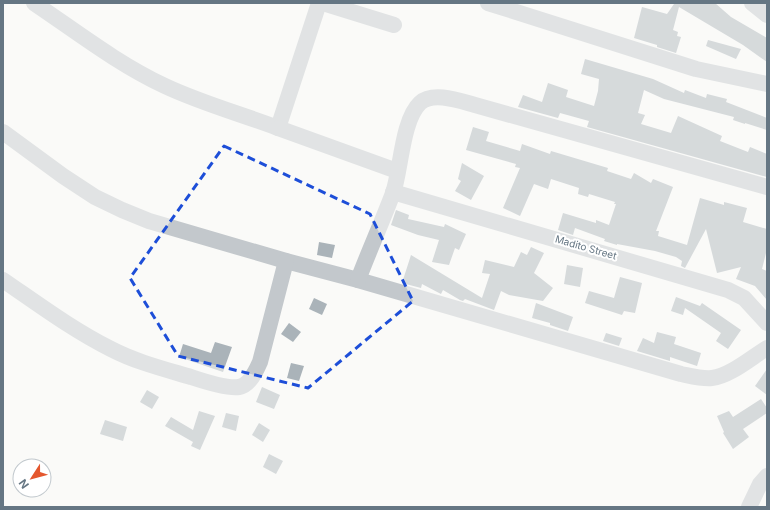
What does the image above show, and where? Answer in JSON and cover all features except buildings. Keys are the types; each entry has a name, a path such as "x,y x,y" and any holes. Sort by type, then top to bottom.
{"street":[{"path":"34,3 135,71 166,86 397,171"},
{"path":"278,128 319,3"},
{"path":"323,3 394,25"},
{"path":"488,3 696,69 767,84"},
{"path":"752,3 767,15"},
{"path":"358,280 393,192 406,133 411,118 419,104 432,97 475,105 767,187"},
{"path":"3,132 63,176 95,197 149,221 681,374 702,378 713,378 724,375 767,348"},
{"name":"Madito Street","path":"393,192 722,288 744,298 767,323"},
{"path":"3,280 65,323 112,350 138,361 212,383 238,387 244,385 249,380 260,362 286,261"},
{"path":"749,507 760,484 767,476"}],"highlighted area":[{"path":"224,146 370,214 413,301 308,388 178,356 130,278"}]}
